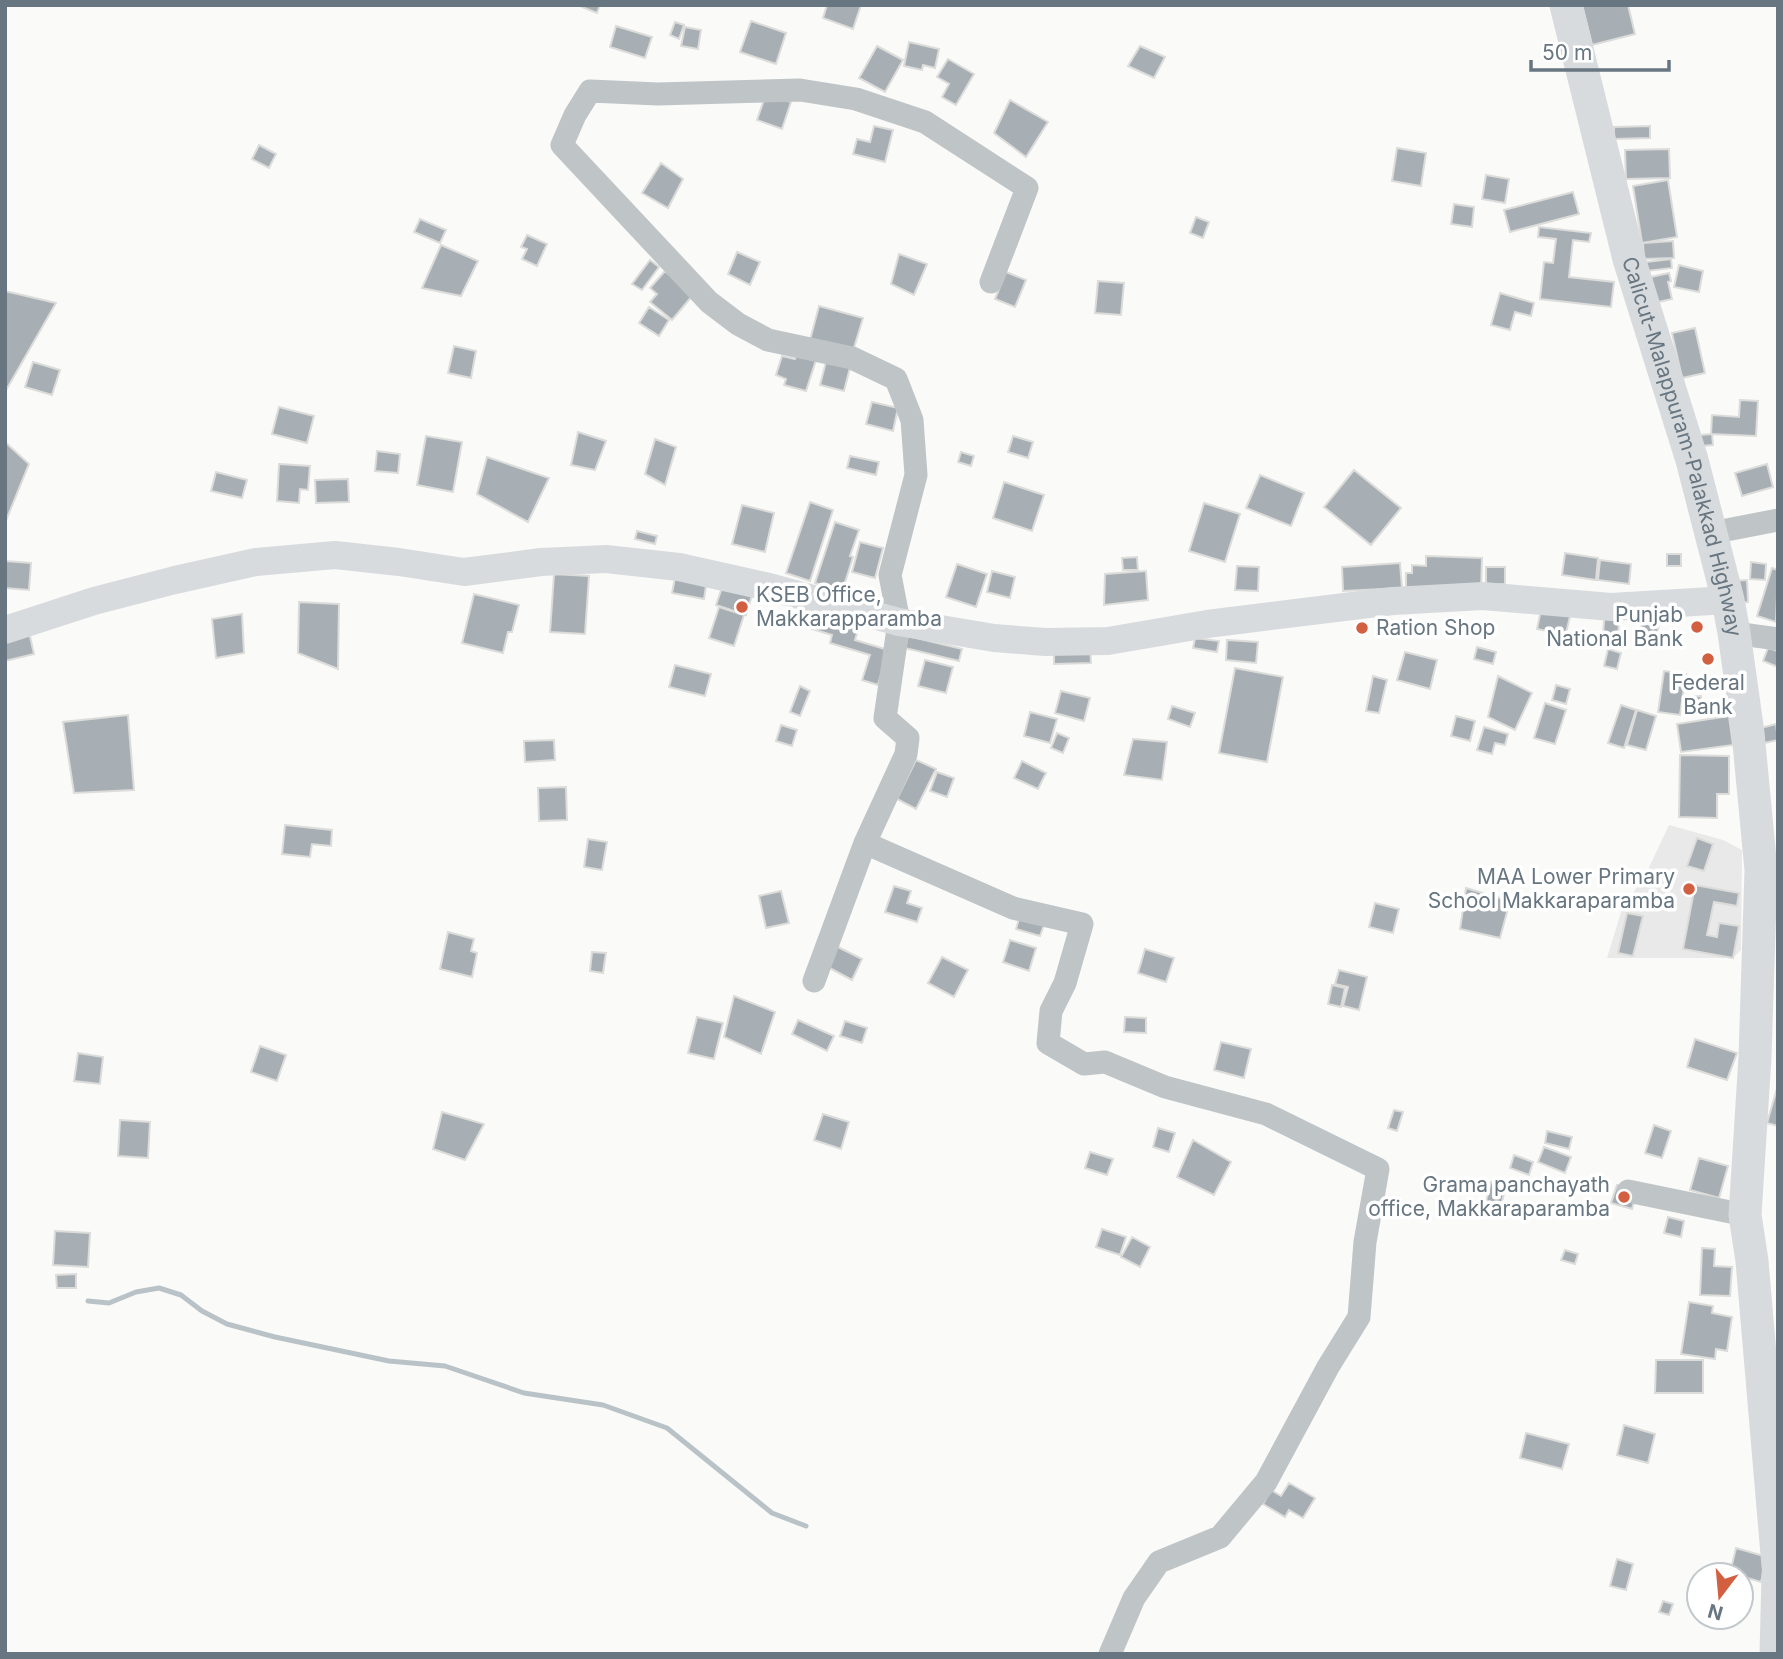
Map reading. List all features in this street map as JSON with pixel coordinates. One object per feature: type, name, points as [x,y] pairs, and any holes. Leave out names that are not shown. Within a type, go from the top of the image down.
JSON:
[{"type":"highway","name":"Calicut-Malappuram-Palakkad Highway","points":[[1566,5],[1629,259],[1692,460],[1728,600],[1748,733],[1761,870],[1755,1057],[1745,1214],[1752,1261],[1778,1566]]},
{"type":"highway","points":[[1776,1654],[1778,1574]]},
{"type":"main road","points":[[5,630],[94,601],[202,574],[256,562],[335,555],[464,572],[541,562],[606,559],[679,567],[769,587],[899,622],[994,638],[1045,642],[1108,641],[1207,624],[1419,600],[1483,596],[1611,607],[1728,600]]},
{"type":"street","points":[[814,981],[865,844],[906,754],[908,738],[885,718],[899,622],[890,575],[915,475],[912,420],[896,379],[852,358],[768,340],[738,324],[709,303],[562,145],[575,115],[590,91],[658,94],[800,90],[856,99],[925,121],[1027,188],[991,282]]},
{"type":"street","points":[[1711,533],[1778,520]]},
{"type":"street","points":[[1734,633],[1778,639]]},
{"type":"street","points":[[865,844],[1013,908],[1082,924],[1065,983],[1051,1011],[1048,1043],[1084,1063],[1105,1062],[1165,1087],[1266,1114],[1378,1169],[1365,1242],[1359,1317],[1328,1367],[1266,1482],[1220,1537],[1159,1562],[1134,1598],[1110,1654]]},
{"type":"street","points":[[1628,1191],[1745,1214]]},
{"type":"shaded area","name":"MAA Lower Primary School Makkaraparamba","points":[[1669,825],[1723,840],[1742,850],[1741,950],[1733,958],[1607,958],[1622,909],[1646,874]]},
{"type":"building","points":[[600,5],[597,13],[582,7]]},
{"type":"building","points":[[827,5],[861,5],[853,29],[823,18]]},
{"type":"building","points":[[1582,5],[1628,5],[1635,34],[1592,45]]},
{"type":"building","points":[[751,21],[786,33],[776,64],[740,52]]},
{"type":"building","points":[[675,22],[684,25],[679,39],[670,35]]},
{"type":"building","points":[[616,26],[652,37],[645,58],[610,47]]},
{"type":"building","points":[[685,27],[701,30],[698,49],[681,46]]},
{"type":"building","points":[[909,42],[939,49],[935,68],[923,65],[922,70],[904,66]]},
{"type":"building","points":[[877,46],[903,60],[885,92],[859,78]]},
{"type":"building","points":[[1140,46],[1165,57],[1154,78],[1128,66]]},
{"type":"building","points":[[948,59],[974,74],[956,105],[942,97],[949,84],[937,77]]},
{"type":"building","points":[[766,94],[791,102],[782,129],[757,120]]},
{"type":"building","points":[[1010,100],[1048,122],[1026,157],[994,133]]},
{"type":"building","points":[[874,126],[893,130],[885,162],[853,154],[857,139],[870,142]]},
{"type":"building","points":[[1650,126],[1650,138],[1614,139],[1614,127]]},
{"type":"building","points":[[259,145],[276,154],[269,168],[252,159]]},
{"type":"building","points":[[1397,148],[1426,153],[1421,186],[1392,181]]},
{"type":"building","points":[[1669,149],[1670,178],[1626,179],[1625,150]]},
{"type":"building","points":[[661,163],[683,179],[668,208],[642,193]]},
{"type":"building","points":[[1486,175],[1509,179],[1505,203],[1482,199]]},
{"type":"building","points":[[1668,180],[1677,237],[1642,243],[1633,186]]},
{"type":"building","points":[[1573,192],[1579,214],[1510,232],[1504,210]]},
{"type":"building","points":[[1454,204],[1474,207],[1472,227],[1451,224]]},
{"type":"building","points":[[1196,217],[1209,222],[1203,238],[1190,233]]},
{"type":"building","points":[[420,219],[446,230],[440,243],[414,232]]},
{"type":"building","points":[[1539,227],[1591,233],[1589,242],[1573,240],[1569,277],[1614,282],[1611,307],[1540,299],[1544,262],[1553,263],[1556,239],[1538,237]]},
{"type":"building","points":[[527,235],[547,244],[537,266],[522,259],[527,249],[521,247]]},
{"type":"building","points":[[1673,241],[1674,258],[1644,259],[1643,243]]},
{"type":"building","points":[[441,245],[478,261],[461,296],[422,288]]},
{"type":"building","points":[[737,252],[760,262],[750,285],[728,274]]},
{"type":"building","points":[[899,254],[927,264],[914,295],[891,284]]},
{"type":"building","points":[[1671,259],[1672,268],[1647,271],[1646,262]]},
{"type":"building","points":[[650,260],[659,267],[642,290],[632,284]]},
{"type":"building","points":[[1679,265],[1703,271],[1699,292],[1674,287]]},
{"type":"building","points":[[665,271],[693,295],[672,320],[650,302],[657,294],[650,288]]},
{"type":"building","points":[[1006,272],[1026,280],[1015,307],[995,299]]},
{"type":"building","points":[[1669,273],[1672,299],[1658,302],[1651,277]]},
{"type":"building","points":[[1098,281],[1124,283],[1121,315],[1095,313]]},
{"type":"building","points":[[5,291],[56,303],[5,392]]},
{"type":"building","points":[[1500,293],[1534,303],[1531,316],[1515,312],[1510,330],[1491,325]]},
{"type":"building","points":[[819,306],[863,318],[853,351],[810,340]]},
{"type":"building","points":[[649,307],[669,320],[659,336],[639,323]]},
{"type":"building","points":[[1695,328],[1705,373],[1682,378],[1672,333]]},
{"type":"building","points":[[454,346],[476,351],[471,378],[448,373]]},
{"type":"building","points":[[797,353],[816,360],[806,391],[784,385],[786,379],[776,375],[782,356],[795,359]]},
{"type":"building","points":[[827,358],[851,364],[844,391],[820,385]]},
{"type":"building","points":[[33,362],[60,370],[52,395],[25,387]]},
{"type":"building","points":[[1740,400],[1758,401],[1756,436],[1711,434],[1712,415],[1739,417]]},
{"type":"building","points":[[872,402],[898,408],[893,431],[866,424]]},
{"type":"building","points":[[279,407],[314,416],[307,443],[272,434]]},
{"type":"building","points":[[578,432],[606,441],[595,470],[571,465]]},
{"type":"building","points":[[1712,434],[1713,445],[1701,446],[1700,435]]},
{"type":"building","points":[[426,436],[462,442],[453,492],[417,485]]},
{"type":"building","points":[[1013,436],[1033,442],[1028,458],[1008,452]]},
{"type":"building","points":[[655,439],[676,447],[665,485],[645,474]]},
{"type":"building","points":[[5,442],[29,464],[5,523]]},
{"type":"building","points":[[377,451],[400,454],[398,473],[375,471]]},
{"type":"building","points":[[961,452],[974,456],[971,466],[958,462]]},
{"type":"building","points":[[850,456],[879,462],[876,475],[847,468]]},
{"type":"building","points":[[487,457],[549,478],[528,522],[477,494]]},
{"type":"building","points":[[279,464],[310,466],[308,490],[300,489],[299,503],[277,501]]},
{"type":"building","points":[[1767,464],[1773,487],[1742,496],[1735,473]]},
{"type":"building","points":[[1354,470],[1401,508],[1371,545],[1324,507]]},
{"type":"building","points":[[216,472],[247,480],[242,498],[211,491]]},
{"type":"building","points":[[1260,475],[1304,493],[1291,526],[1246,508]]},
{"type":"building","points":[[348,479],[349,502],[316,503],[315,480]]},
{"type":"building","points":[[1004,482],[1044,495],[1032,531],[993,518]]},
{"type":"building","points":[[810,502],[833,510],[810,581],[786,573]]},
{"type":"building","points":[[1204,503],[1240,514],[1225,562],[1189,551]]},
{"type":"building","points":[[742,505],[774,513],[765,552],[732,544]]},
{"type":"building","points":[[835,522],[859,530],[842,592],[815,583]]},
{"type":"building","points":[[637,531],[657,536],[655,544],[635,539]]},
{"type":"building","points":[[860,542],[883,548],[875,578],[852,572]]},
{"type":"building","points":[[1565,553],[1598,558],[1596,580],[1562,575]]},
{"type":"building","points":[[1667,554],[1681,554],[1681,566],[1667,566]]},
{"type":"building","points":[[1426,556],[1482,558],[1481,590],[1406,587],[1406,573],[1412,573],[1412,565],[1426,566]]},
{"type":"building","points":[[1137,557],[1138,570],[1123,570],[1122,558]]},
{"type":"building","points":[[1600,560],[1631,564],[1629,584],[1598,580]]},
{"type":"building","points":[[5,561],[31,563],[29,590],[5,588]]},
{"type":"building","points":[[1751,562],[1766,564],[1765,580],[1750,579]]},
{"type":"building","points":[[1400,563],[1402,588],[1343,591],[1342,567]]},
{"type":"building","points":[[957,564],[987,574],[976,607],[946,597]]},
{"type":"building","points":[[1237,566],[1259,567],[1258,591],[1235,590]]},
{"type":"building","points":[[1486,567],[1505,567],[1505,584],[1486,585]]},
{"type":"building","points":[[677,568],[708,574],[704,599],[672,593]]},
{"type":"building","points":[[1772,568],[1778,570],[1776,622],[1757,616]]},
{"type":"building","points":[[992,571],[1015,577],[1010,598],[987,592]]},
{"type":"building","points":[[1146,571],[1148,600],[1104,605],[1105,574]]},
{"type":"building","points":[[554,574],[589,576],[585,634],[550,632]]},
{"type":"building","points":[[1747,580],[1748,602],[1732,603],[1731,581]]},
{"type":"building","points":[[724,582],[753,592],[746,615],[716,605]]},
{"type":"building","points":[[474,594],[519,605],[503,653],[462,643]]},
{"type":"building","points":[[299,602],[339,604],[338,669],[298,653]]},
{"type":"building","points":[[1542,605],[1571,612],[1563,646],[1550,642],[1552,632],[1537,629]]},
{"type":"building","points":[[719,607],[744,615],[734,646],[709,638]]},
{"type":"building","points":[[1605,607],[1620,608],[1618,637],[1603,636]]},
{"type":"building","points":[[1644,612],[1661,615],[1657,634],[1640,631]]},
{"type":"building","points":[[814,613],[859,626],[855,640],[888,650],[878,685],[862,680],[870,655],[830,643],[832,635],[809,628]]},
{"type":"building","points":[[242,614],[244,653],[216,658],[212,619]]},
{"type":"building","points":[[29,632],[34,654],[5,661],[5,637]]},
{"type":"building","points":[[908,636],[962,649],[959,661],[905,648]]},
{"type":"building","points":[[1195,638],[1219,641],[1217,652],[1193,648]]},
{"type":"building","points":[[1227,640],[1258,642],[1256,663],[1226,660]]},
{"type":"building","points":[[1090,645],[1091,663],[1054,664],[1054,647]]},
{"type":"building","points":[[1477,647],[1496,652],[1493,664],[1474,659]]},
{"type":"building","points":[[1768,648],[1778,651],[1778,667],[1763,661]]},
{"type":"building","points":[[1608,649],[1621,653],[1617,669],[1604,666]]},
{"type":"building","points":[[1405,652],[1437,660],[1430,689],[1397,680]]},
{"type":"building","points":[[925,660],[953,667],[946,693],[918,686]]},
{"type":"building","points":[[675,665],[711,674],[705,696],[669,687]]},
{"type":"building","points":[[1235,668],[1283,677],[1267,762],[1219,753]]},
{"type":"building","points":[[1664,671],[1686,674],[1680,715],[1658,712]]},
{"type":"building","points":[[1373,676],[1387,680],[1379,713],[1366,711]]},
{"type":"building","points":[[1498,676],[1532,693],[1515,730],[1488,717]]},
{"type":"building","points":[[1703,677],[1719,681],[1716,692],[1700,688]]},
{"type":"building","points":[[1556,685],[1570,689],[1566,704],[1552,700]]},
{"type":"building","points":[[800,686],[810,691],[800,716],[790,712]]},
{"type":"building","points":[[1061,691],[1090,698],[1084,721],[1055,713]]},
{"type":"building","points":[[1701,696],[1702,708],[1687,708],[1686,697]]},
{"type":"building","points":[[1545,703],[1566,710],[1555,744],[1534,738]]},
{"type":"building","points":[[1621,705],[1636,710],[1624,748],[1608,743]]},
{"type":"building","points":[[1172,706],[1195,713],[1190,727],[1168,719]]},
{"type":"building","points":[[1637,710],[1656,716],[1646,750],[1627,745]]},
{"type":"building","points":[[1030,712],[1057,719],[1050,743],[1024,736]]},
{"type":"building","points":[[128,715],[134,790],[74,793],[63,722]]},
{"type":"building","points":[[1456,716],[1475,721],[1470,741],[1451,736]]},
{"type":"building","points":[[1729,716],[1733,745],[1681,752],[1677,724]]},
{"type":"building","points":[[1776,724],[1778,740],[1760,744],[1757,729]]},
{"type":"building","points":[[781,725],[797,730],[792,746],[776,741]]},
{"type":"building","points":[[1484,727],[1508,734],[1505,745],[1495,743],[1492,754],[1477,750]]},
{"type":"building","points":[[1057,733],[1069,738],[1063,753],[1051,748]]},
{"type":"building","points":[[1133,739],[1167,742],[1162,780],[1124,775]]},
{"type":"building","points":[[554,740],[555,760],[525,762],[524,741]]},
{"type":"building","points":[[1680,755],[1729,756],[1729,794],[1717,794],[1717,818],[1679,817]]},
{"type":"building","points":[[916,760],[936,769],[916,809],[897,799]]},
{"type":"building","points":[[1022,761],[1046,773],[1038,789],[1014,778]]},
{"type":"building","points":[[937,772],[954,778],[947,797],[930,791]]},
{"type":"building","points":[[566,787],[567,820],[539,821],[538,788]]},
{"type":"building","points":[[285,825],[332,830],[331,846],[312,844],[310,857],[282,854]]},
{"type":"building","points":[[1697,838],[1713,844],[1704,871],[1687,866]]},
{"type":"building","points":[[588,839],[607,842],[602,870],[584,867]]},
{"type":"building","points":[[1695,885],[1739,893],[1737,906],[1714,902],[1707,935],[1717,937],[1719,923],[1739,926],[1733,958],[1683,949]]},
{"type":"building","points":[[894,886],[911,891],[907,903],[922,908],[917,922],[885,912]]},
{"type":"building","points":[[1466,888],[1510,901],[1500,938],[1460,929]]},
{"type":"building","points":[[781,891],[789,923],[766,928],[759,896]]},
{"type":"building","points":[[1375,903],[1399,909],[1393,933],[1369,927]]},
{"type":"building","points":[[1021,912],[1046,919],[1040,936],[1016,929]]},
{"type":"building","points":[[1627,913],[1643,916],[1633,956],[1618,953]]},
{"type":"building","points":[[448,932],[474,939],[471,951],[477,953],[472,977],[440,969]]},
{"type":"building","points":[[1010,940],[1036,948],[1029,971],[1003,962]]},
{"type":"building","points":[[834,945],[862,959],[852,980],[824,965]]},
{"type":"building","points":[[1145,949],[1174,958],[1166,982],[1138,973]]},
{"type":"building","points":[[592,952],[606,953],[603,973],[590,971]]},
{"type":"building","points":[[942,957],[968,970],[954,997],[928,983]]},
{"type":"building","points":[[1339,970],[1367,977],[1359,1010],[1343,1006],[1348,987],[1335,984]]},
{"type":"building","points":[[1332,985],[1345,988],[1341,1007],[1328,1004]]},
{"type":"building","points":[[734,996],[775,1012],[761,1054],[724,1037]]},
{"type":"building","points":[[697,1017],[723,1023],[714,1059],[688,1053]]},
{"type":"building","points":[[1125,1017],[1146,1018],[1146,1033],[1124,1032]]},
{"type":"building","points":[[798,1020],[834,1036],[827,1051],[792,1034]]},
{"type":"building","points":[[845,1021],[867,1028],[862,1043],[840,1036]]},
{"type":"building","points":[[1695,1039],[1737,1053],[1727,1080],[1687,1067]]},
{"type":"building","points":[[1221,1042],[1251,1049],[1244,1078],[1214,1070]]},
{"type":"building","points":[[260,1046],[286,1055],[277,1081],[251,1072]]},
{"type":"building","points":[[78,1053],[103,1057],[100,1084],[74,1081]]},
{"type":"building","points":[[1778,1085],[1778,1126],[1767,1123]]},
{"type":"building","points":[[1394,1110],[1403,1112],[1397,1131],[1388,1128]]},
{"type":"building","points":[[442,1112],[484,1124],[465,1160],[433,1149]]},
{"type":"building","points":[[823,1114],[849,1122],[841,1149],[814,1140]]},
{"type":"building","points":[[120,1120],[150,1122],[148,1158],[118,1156]]},
{"type":"building","points":[[1654,1125],[1671,1131],[1662,1158],[1645,1153]]},
{"type":"building","points":[[1158,1128],[1175,1133],[1169,1152],[1153,1147]]},
{"type":"building","points":[[1547,1131],[1572,1137],[1569,1149],[1545,1143]]},
{"type":"building","points":[[1193,1140],[1231,1162],[1214,1195],[1177,1177]]},
{"type":"building","points":[[1544,1147],[1571,1157],[1565,1173],[1538,1162]]},
{"type":"building","points":[[1090,1152],[1113,1159],[1107,1175],[1085,1168]]},
{"type":"building","points":[[1514,1155],[1533,1162],[1529,1175],[1510,1168]]},
{"type":"building","points":[[1699,1158],[1728,1166],[1719,1198],[1690,1190]]},
{"type":"building","points":[[1491,1182],[1506,1186],[1499,1213],[1484,1209]]},
{"type":"building","name":"Grama panchayath office, Makkaraparamba","points":[[1617,1185],[1637,1191],[1632,1209],[1611,1203]]},
{"type":"building","points":[[1668,1217],[1684,1221],[1681,1237],[1664,1233]]},
{"type":"building","points":[[1102,1229],[1126,1237],[1120,1255],[1096,1247]]},
{"type":"building","points":[[55,1231],[90,1233],[88,1267],[53,1265]]},
{"type":"building","points":[[1132,1237],[1150,1247],[1140,1267],[1121,1257]]},
{"type":"building","points":[[1702,1248],[1715,1249],[1714,1266],[1732,1267],[1730,1296],[1700,1295]]},
{"type":"building","points":[[1565,1250],[1578,1254],[1575,1264],[1561,1260]]},
{"type":"building","points":[[76,1274],[76,1288],[57,1288],[56,1275]]},
{"type":"building","points":[[1689,1302],[1713,1306],[1712,1313],[1732,1317],[1727,1351],[1716,1349],[1715,1359],[1681,1354]]},
{"type":"building","points":[[1656,1360],[1703,1360],[1703,1393],[1655,1393]]},
{"type":"building","points":[[1624,1425],[1655,1434],[1648,1463],[1617,1455]]},
{"type":"building","points":[[1526,1433],[1569,1444],[1562,1469],[1520,1458]]},
{"type":"building","points":[[1289,1483],[1315,1498],[1303,1518],[1289,1510],[1285,1517],[1263,1504],[1271,1490],[1281,1496]]},
{"type":"building","points":[[1736,1548],[1767,1557],[1761,1582],[1755,1580],[1755,1561],[1733,1561]]},
{"type":"building","points":[[1617,1559],[1633,1564],[1626,1590],[1610,1586]]},
{"type":"building","points":[[1663,1601],[1673,1604],[1669,1615],[1659,1612]]},
{"type":"waterway","points":[[88,1301],[109,1303],[136,1292],[159,1288],[181,1295],[202,1311],[227,1324],[275,1337],[389,1361],[445,1366],[524,1393],[603,1405],[667,1428],[772,1513],[806,1526]]},
{"type":"place","name":"KSEB Office, Makkarapparamba","points":[[742,607]]},
{"type":"place","name":"Punjab National Bank","points":[[1697,627]]},
{"type":"place","name":"Ration Shop","points":[[1362,628]]},
{"type":"place","name":"Federal Bank","points":[[1708,659]]},
{"type":"place","name":"MAA Lower Primary School Makkaraparamba","points":[[1689,889]]},
{"type":"place","name":"Grama panchayath office, Makkaraparamba","points":[[1624,1197]]}]
